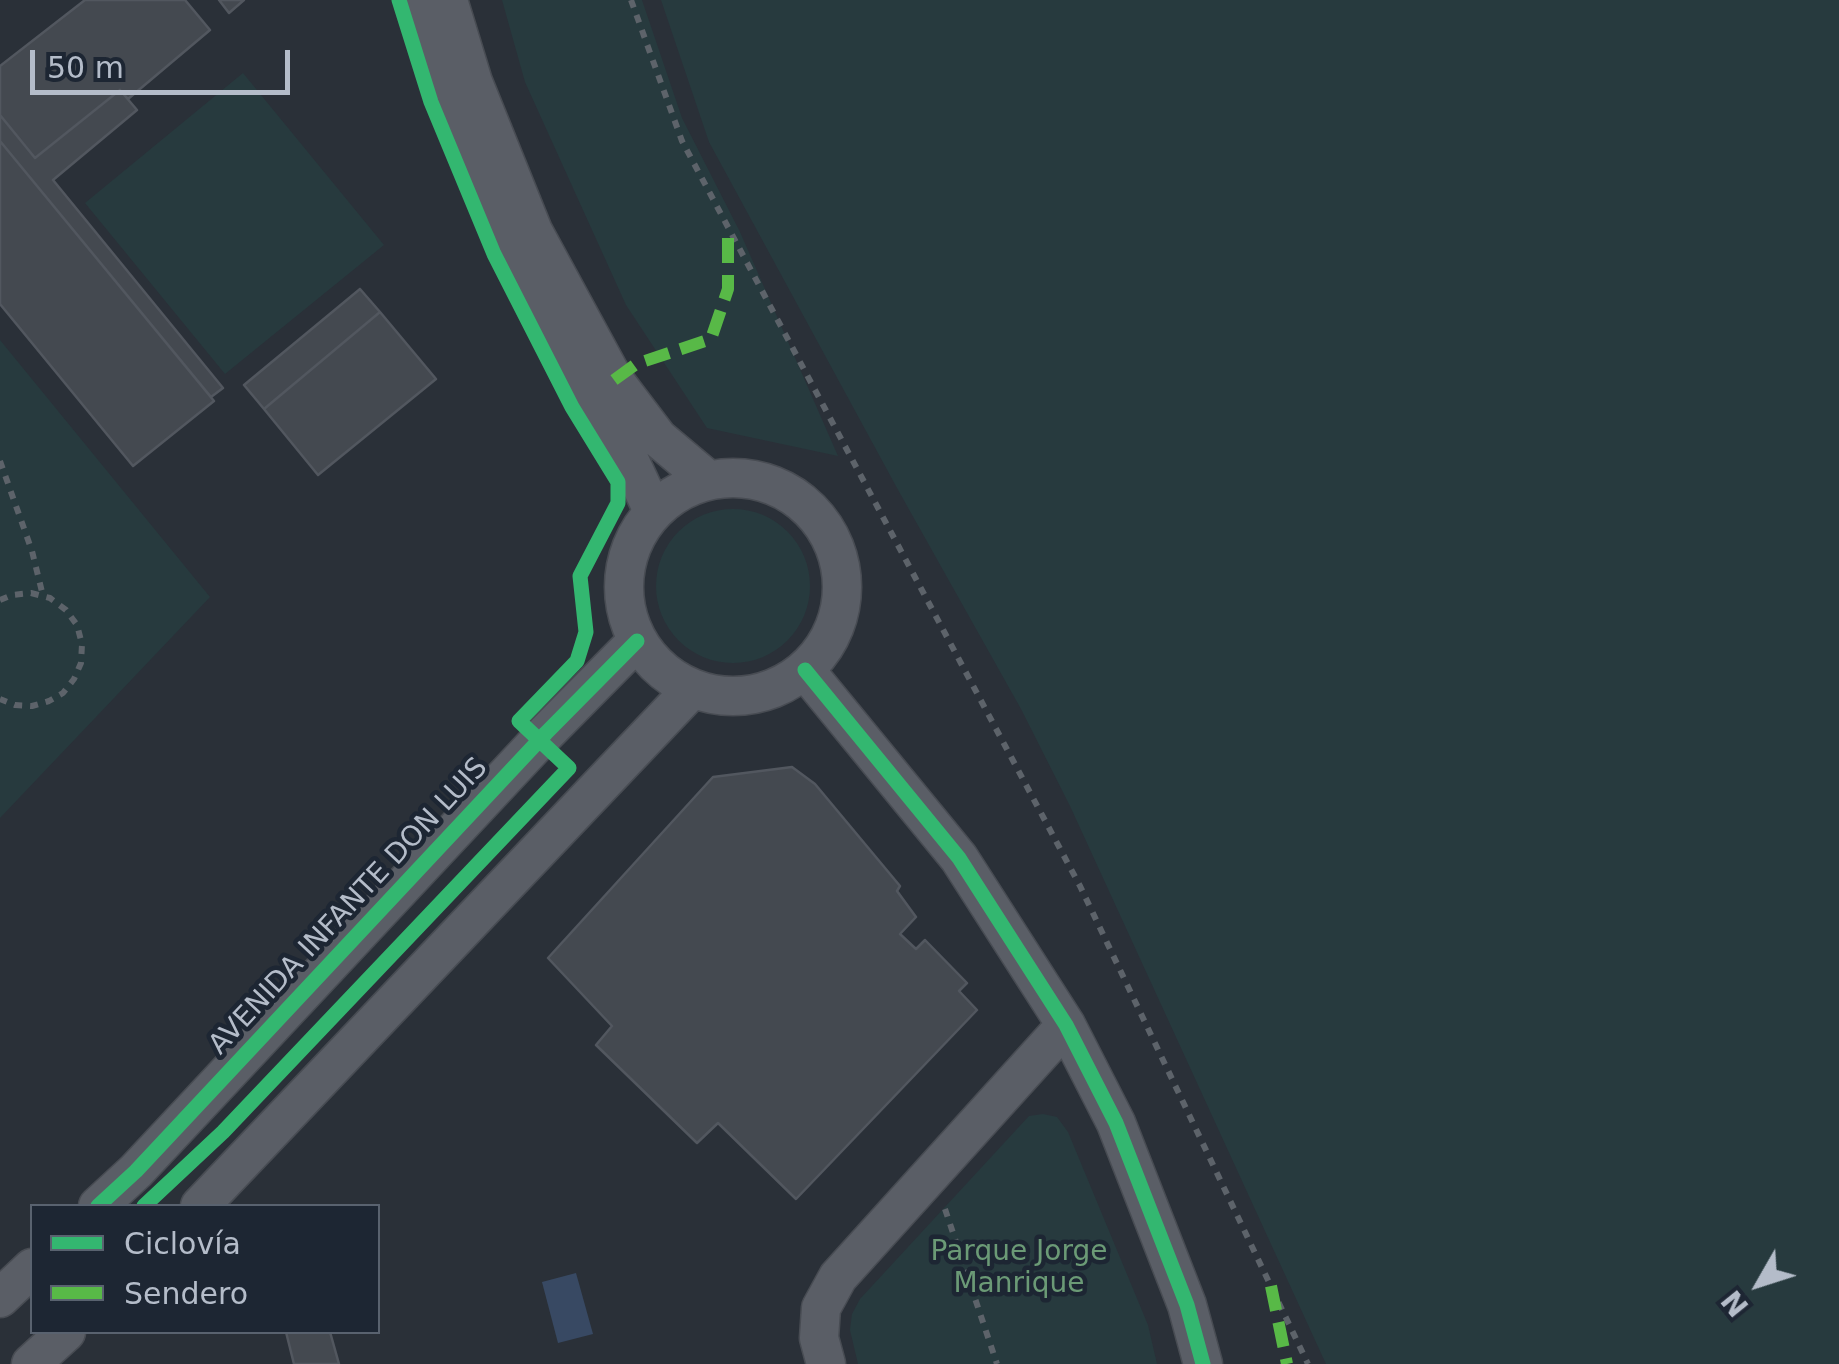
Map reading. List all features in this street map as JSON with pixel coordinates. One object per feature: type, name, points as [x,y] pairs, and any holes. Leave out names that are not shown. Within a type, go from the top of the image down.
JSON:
[{"type":"street","points":[[418,0],[448,93],[510,243],[590,396],[627,455],[652,511]]},
{"type":"street","points":[[448,0],[474,82],[533,230],[614,380],[658,438],[708,480]]},
{"type":"street","points":[[741,477],[772,484],[800,500],[823,524],[837,552],[841,601],[826,646],[804,670],[779,687],[751,696],[721,696],[692,689],[660,670],[637,641],[626,615],[622,588],[626,560],[636,534],[668,497],[708,480],[741,477]]},
{"type":"street","name":"AVENIDA INFANTE DON LUIS","points":[[100,1204],[136,1171],[637,641]]},
{"type":"street","points":[[804,670],[959,858],[1066,1025],[1116,1123],[1188,1306],[1202,1364]]},
{"type":"street","points":[[202,1204],[692,689]]},
{"type":"street","points":[[826,1364],[820,1338],[821,1308],[838,1277],[1066,1025]]},
{"type":"street","points":[[0,1298],[30,1270]]},
{"type":"street","points":[[31,1364],[64,1334]]},
{"type":"path","points":[[632,0],[682,140],[1080,886],[1308,1364]]},
{"type":"path","points":[[0,461],[32,550],[43,596]]},
{"type":"path","points":[[0,600],[31,593],[43,596],[66,610],[77,625],[82,644],[81,663],[74,679],[49,702],[32,706],[0,700]]},
{"type":"path","points":[[933,1172],[997,1364]]},
{"type":"green space","points":[[502,0],[642,0],[682,118],[740,232],[838,456],[707,428],[626,305],[525,82]]},
{"type":"green space","points":[[661,0],[1839,0],[1839,1364],[1326,1364],[1070,806],[1021,709],[709,142]]},
{"type":"green space","points":[[243,73],[384,245],[225,374],[85,203]]},
{"type":"green space","points":[[0,340],[210,597],[0,818]]},
{"type":"green space","points":[[733,509],[762,515],[788,531],[804,557],[810,586],[804,615],[788,641],[762,657],[733,663],[704,657],[678,641],[662,615],[656,586],[662,557],[678,531],[704,515]]},
{"type":"green space","name":"Parque Jorge Manrique","points":[[1029,1116],[1057,1117],[1068,1132],[1148,1325],[1157,1364],[858,1364],[850,1330],[852,1314],[860,1299]]},
{"type":"water","points":[[576,1273],[593,1334],[558,1343],[542,1282]]},
{"type":"building","points":[[85,0],[185,0],[210,30],[128,99],[120,90],[35,158],[0,115],[0,66]]},
{"type":"building","points":[[219,0],[244,0],[229,13]]},
{"type":"building","points":[[120,90],[137,110],[53,180],[223,388],[211,397],[0,141],[0,115],[35,158]]},
{"type":"building","points":[[0,141],[214,401],[133,466],[0,304]]},
{"type":"building","points":[[360,289],[380,312],[264,409],[244,385]]},
{"type":"building","points":[[380,312],[436,379],[318,475],[264,409]]},
{"type":"building","points":[[792,767],[815,784],[900,886],[897,891],[916,917],[900,934],[916,949],[925,940],[967,983],[959,991],[977,1010],[796,1199],[718,1123],[697,1143],[596,1045],[612,1026],[548,958],[713,777]]},
{"type":"building","points":[[286,1334],[331,1334],[339,1364],[294,1364]]},
{"type":"marked path","points":[[614,380],[636,364],[711,339],[728,289],[728,227]]},
{"type":"marked path","points":[[1271,1286],[1287,1364]]},
{"type":"cycle path","points":[[146,1204],[223,1132],[569,768],[519,721],[577,661],[586,632],[580,576],[618,503],[618,482],[572,407],[494,254],[431,102],[399,0]]},
{"type":"cycle path","points":[[100,1204],[136,1171],[637,641]]},
{"type":"cycle path","points":[[805,670],[959,858],[1066,1025],[1116,1123],[1187,1305],[1203,1364]]}]
